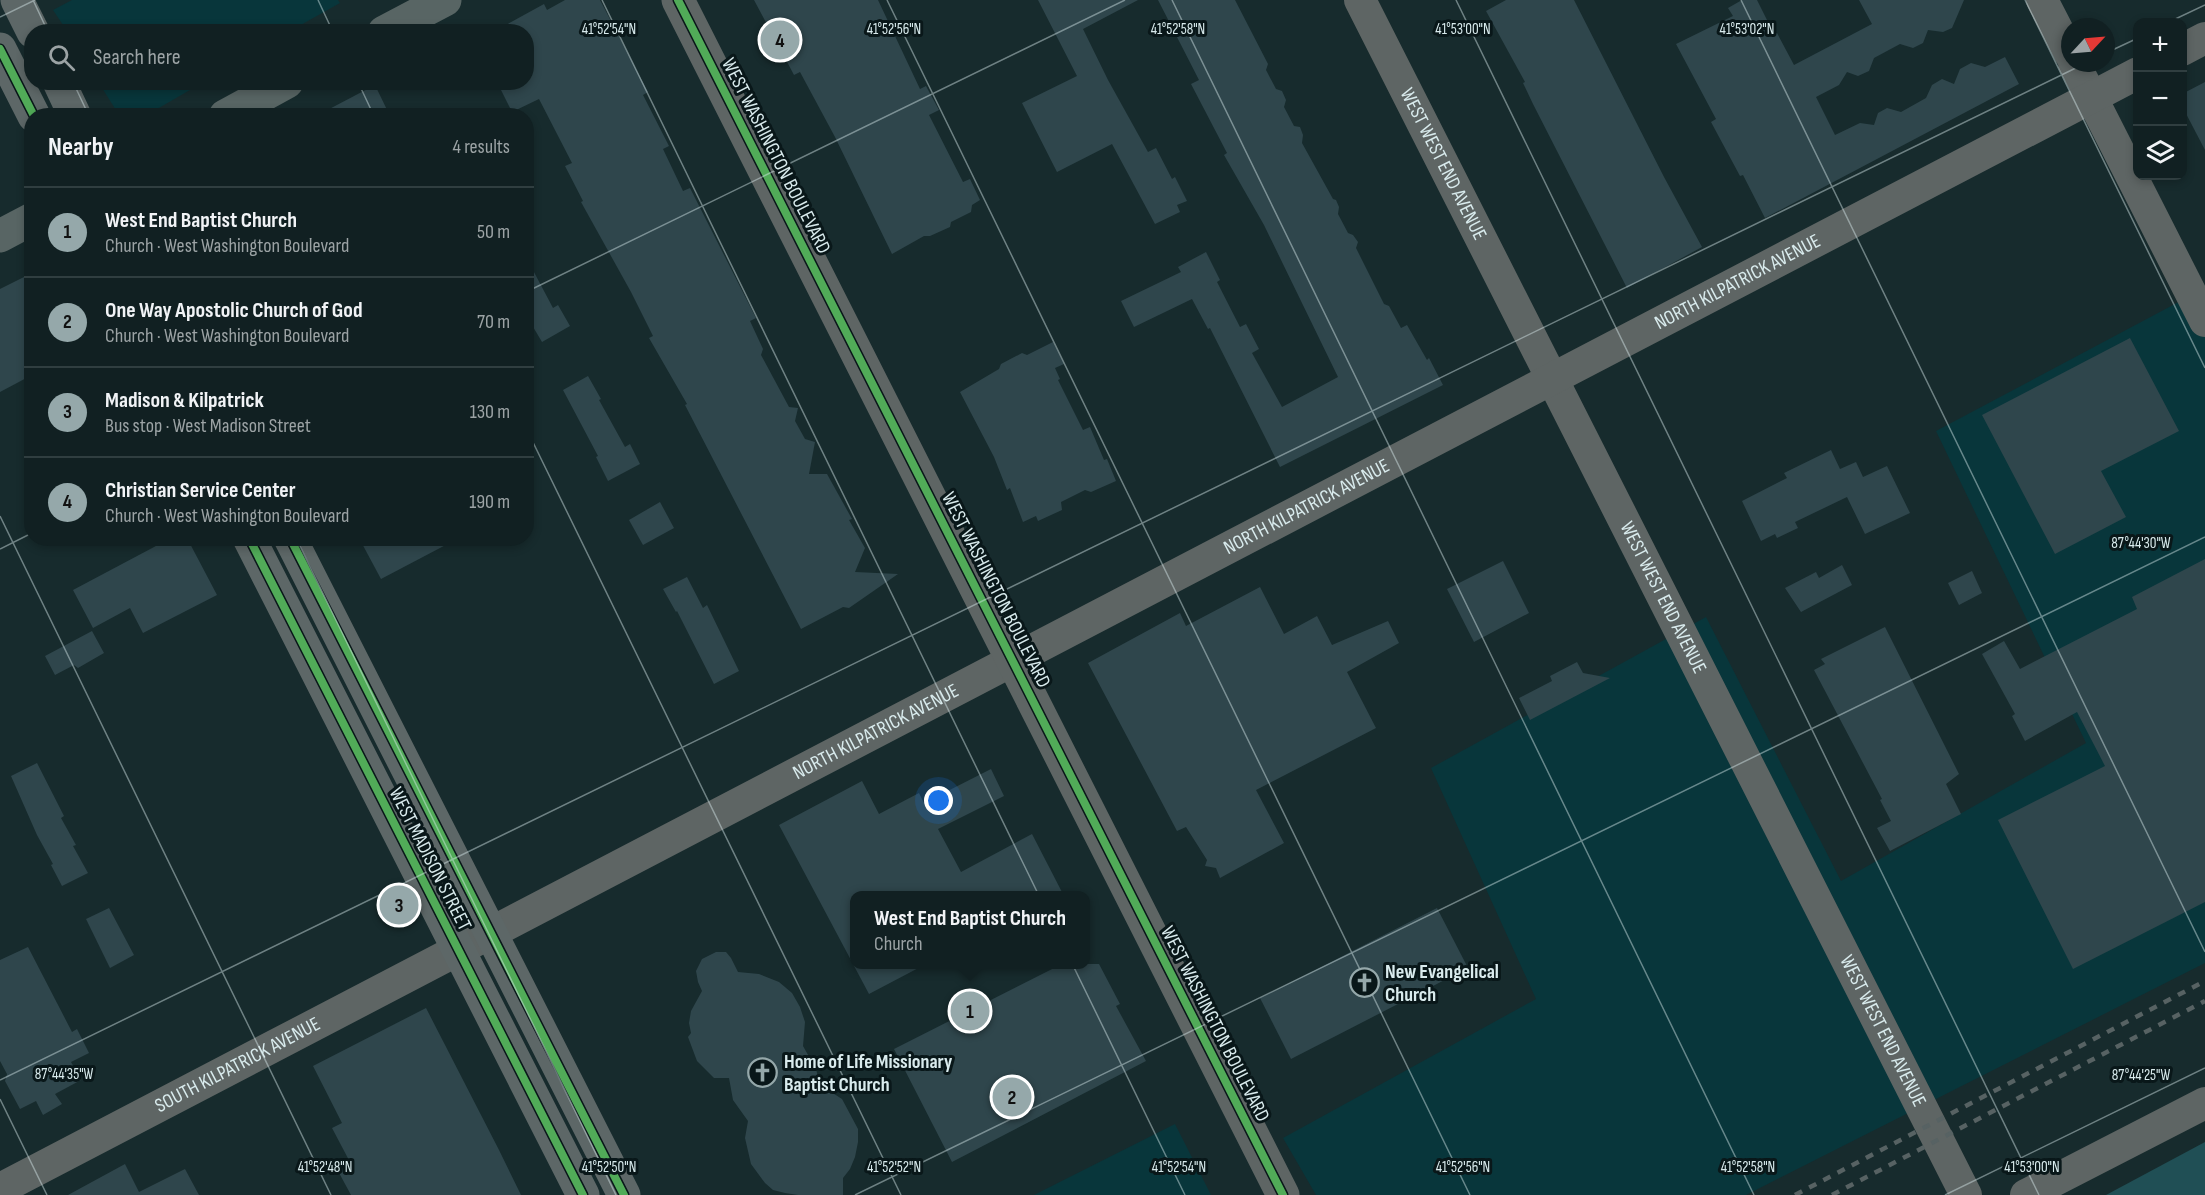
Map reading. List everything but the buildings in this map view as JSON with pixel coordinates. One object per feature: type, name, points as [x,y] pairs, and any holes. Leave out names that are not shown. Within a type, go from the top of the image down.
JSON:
[{"type":"main road","points":[[16,0],[29,24]]},
{"type":"main road","points":[[399,24],[445,0]]},
{"type":"main road","points":[[0,49],[30,108]]},
{"type":"main road","points":[[62,90],[71,108]]},
{"type":"main road","points":[[240,108],[272,90]]},
{"type":"main road","points":[[0,236],[24,223]]},
{"type":"main road","name":"WEST MADISON STREET","points":[[253,546],[476,942],[624,1195]]},
{"type":"main road","name":"WEST MADISON STREET","points":[[294,546],[476,942],[583,1195]]},
{"type":"street","name":"WEST WASHINGTON BOULEVARD","points":[[678,0],[1283,1195]]},
{"type":"street","name":"WEST WEST END AVENUE","points":[[1360,0],[1966,1195]]},
{"type":"street","points":[[2042,0],[2061,37]]},
{"type":"street","points":[[2187,47],[2205,38]]},
{"type":"street","points":[[2079,72],[2205,321]]},
{"type":"street","name":"NORTH KILPATRICK AVENUE","points":[[476,942],[2133,76]]},
{"type":"street","name":"SOUTH KILPATRICK AVENUE","points":[[0,1189],[476,942]]},
{"type":"street","points":[[2026,1195],[2205,1103]]},
{"type":"shaded area","points":[[72,0],[338,0],[340,3],[302,24],[62,24],[53,10]]},
{"type":"shaded area","points":[[103,90],[190,90],[159,108],[115,108]]},
{"type":"shaded area","points":[[2205,288],[2205,963],[1746,1195],[1316,1195],[1283,1138],[1536,999],[1431,768],[1706,617],[1841,881],[2086,743],[1936,431]]},
{"type":"shaded area","points":[[1175,1124],[1211,1195],[1034,1195]]},
{"type":"shaded area","points":[[2205,1142],[2205,1195],[2106,1195]]},
{"type":"railway","points":[[1795,1195],[2205,981]]},
{"type":"railway","points":[[1832,1195],[2205,1001]]},
{"type":"cycle path","points":[[678,0],[1283,1195]]},
{"type":"cycle path","points":[[0,49],[30,108]]},
{"type":"cycle path","points":[[253,546],[583,1195]]},
{"type":"cycle path","points":[[294,546],[624,1195]]},
{"type":"place","name":"Christian Service Center","points":[[780,40]]},
{"type":"place","name":"Madison & Kilpatrick","points":[[399,905]]},
{"type":"place","name":"New Evangelical Church","points":[[1364,983]]},
{"type":"place","name":"West End Baptist Church","points":[[970,1011]]},
{"type":"place","name":"Home of Life Missionary Baptist Church","points":[[763,1073]]},
{"type":"place","name":"One Way Apostolic Church of God","points":[[1012,1097]]}]
